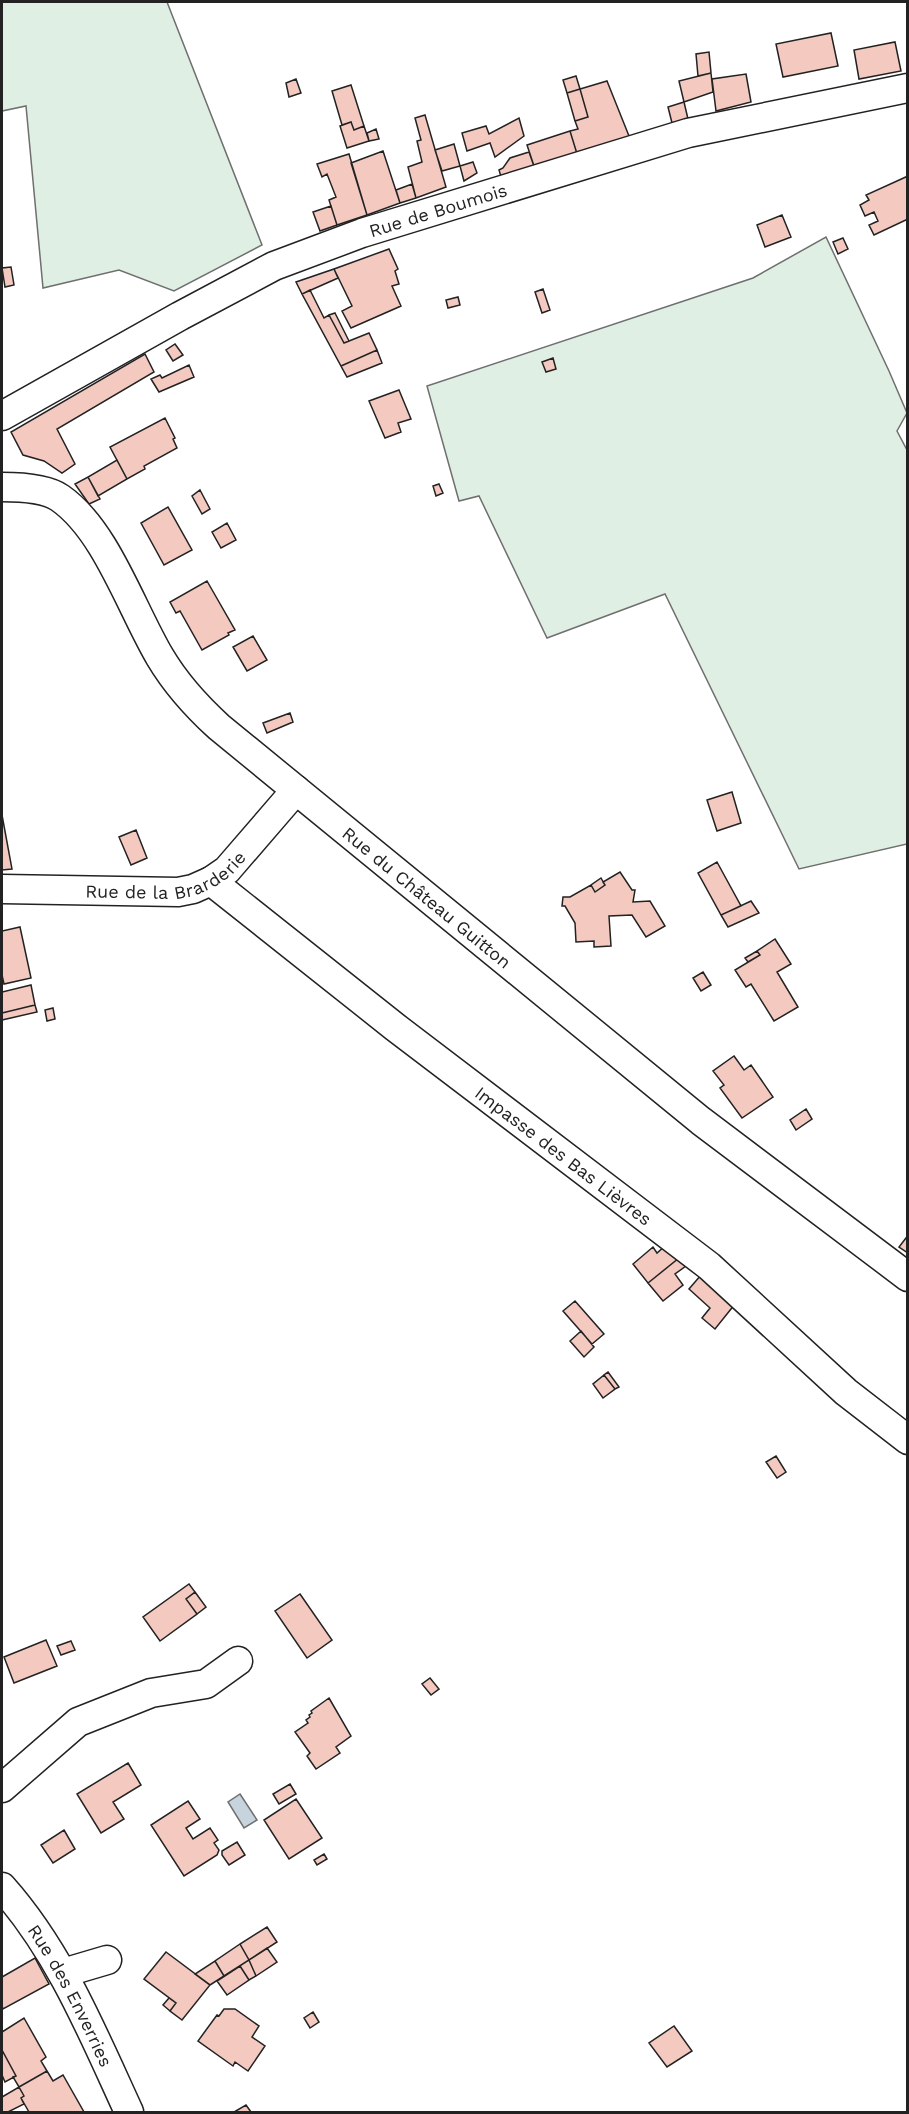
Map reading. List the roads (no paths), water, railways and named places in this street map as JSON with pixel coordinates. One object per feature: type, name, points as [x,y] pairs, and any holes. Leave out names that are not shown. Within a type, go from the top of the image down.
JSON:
[{"type":"street","name":"Rue de Boumois","points":[[2,416],[274,266],[362,233],[688,133],[908,87]]},
{"type":"street","name":"Rue du Château Guitton","points":[[2,487],[22,487],[57,496],[79,513],[96,536],[160,657],[190,700],[219,728],[701,1121],[908,1277]]},
{"type":"street","name":"Rue de la Brarderie","points":[[2,889],[178,892],[193,889],[227,870],[296,790]]},
{"type":"street","name":"Impasse des Bas Lièvres","points":[[211,881],[386,1020],[709,1266],[846,1392],[908,1440]]},
{"type":"street","points":[[2,1788],[78,1722],[151,1693],[206,1684],[238,1661]]},
{"type":"street","name":"Rue des Enverries","points":[[2,1887],[33,1925],[63,1973],[129,2112]]},
{"type":"street","points":[[63,1973],[107,1960]]}]
